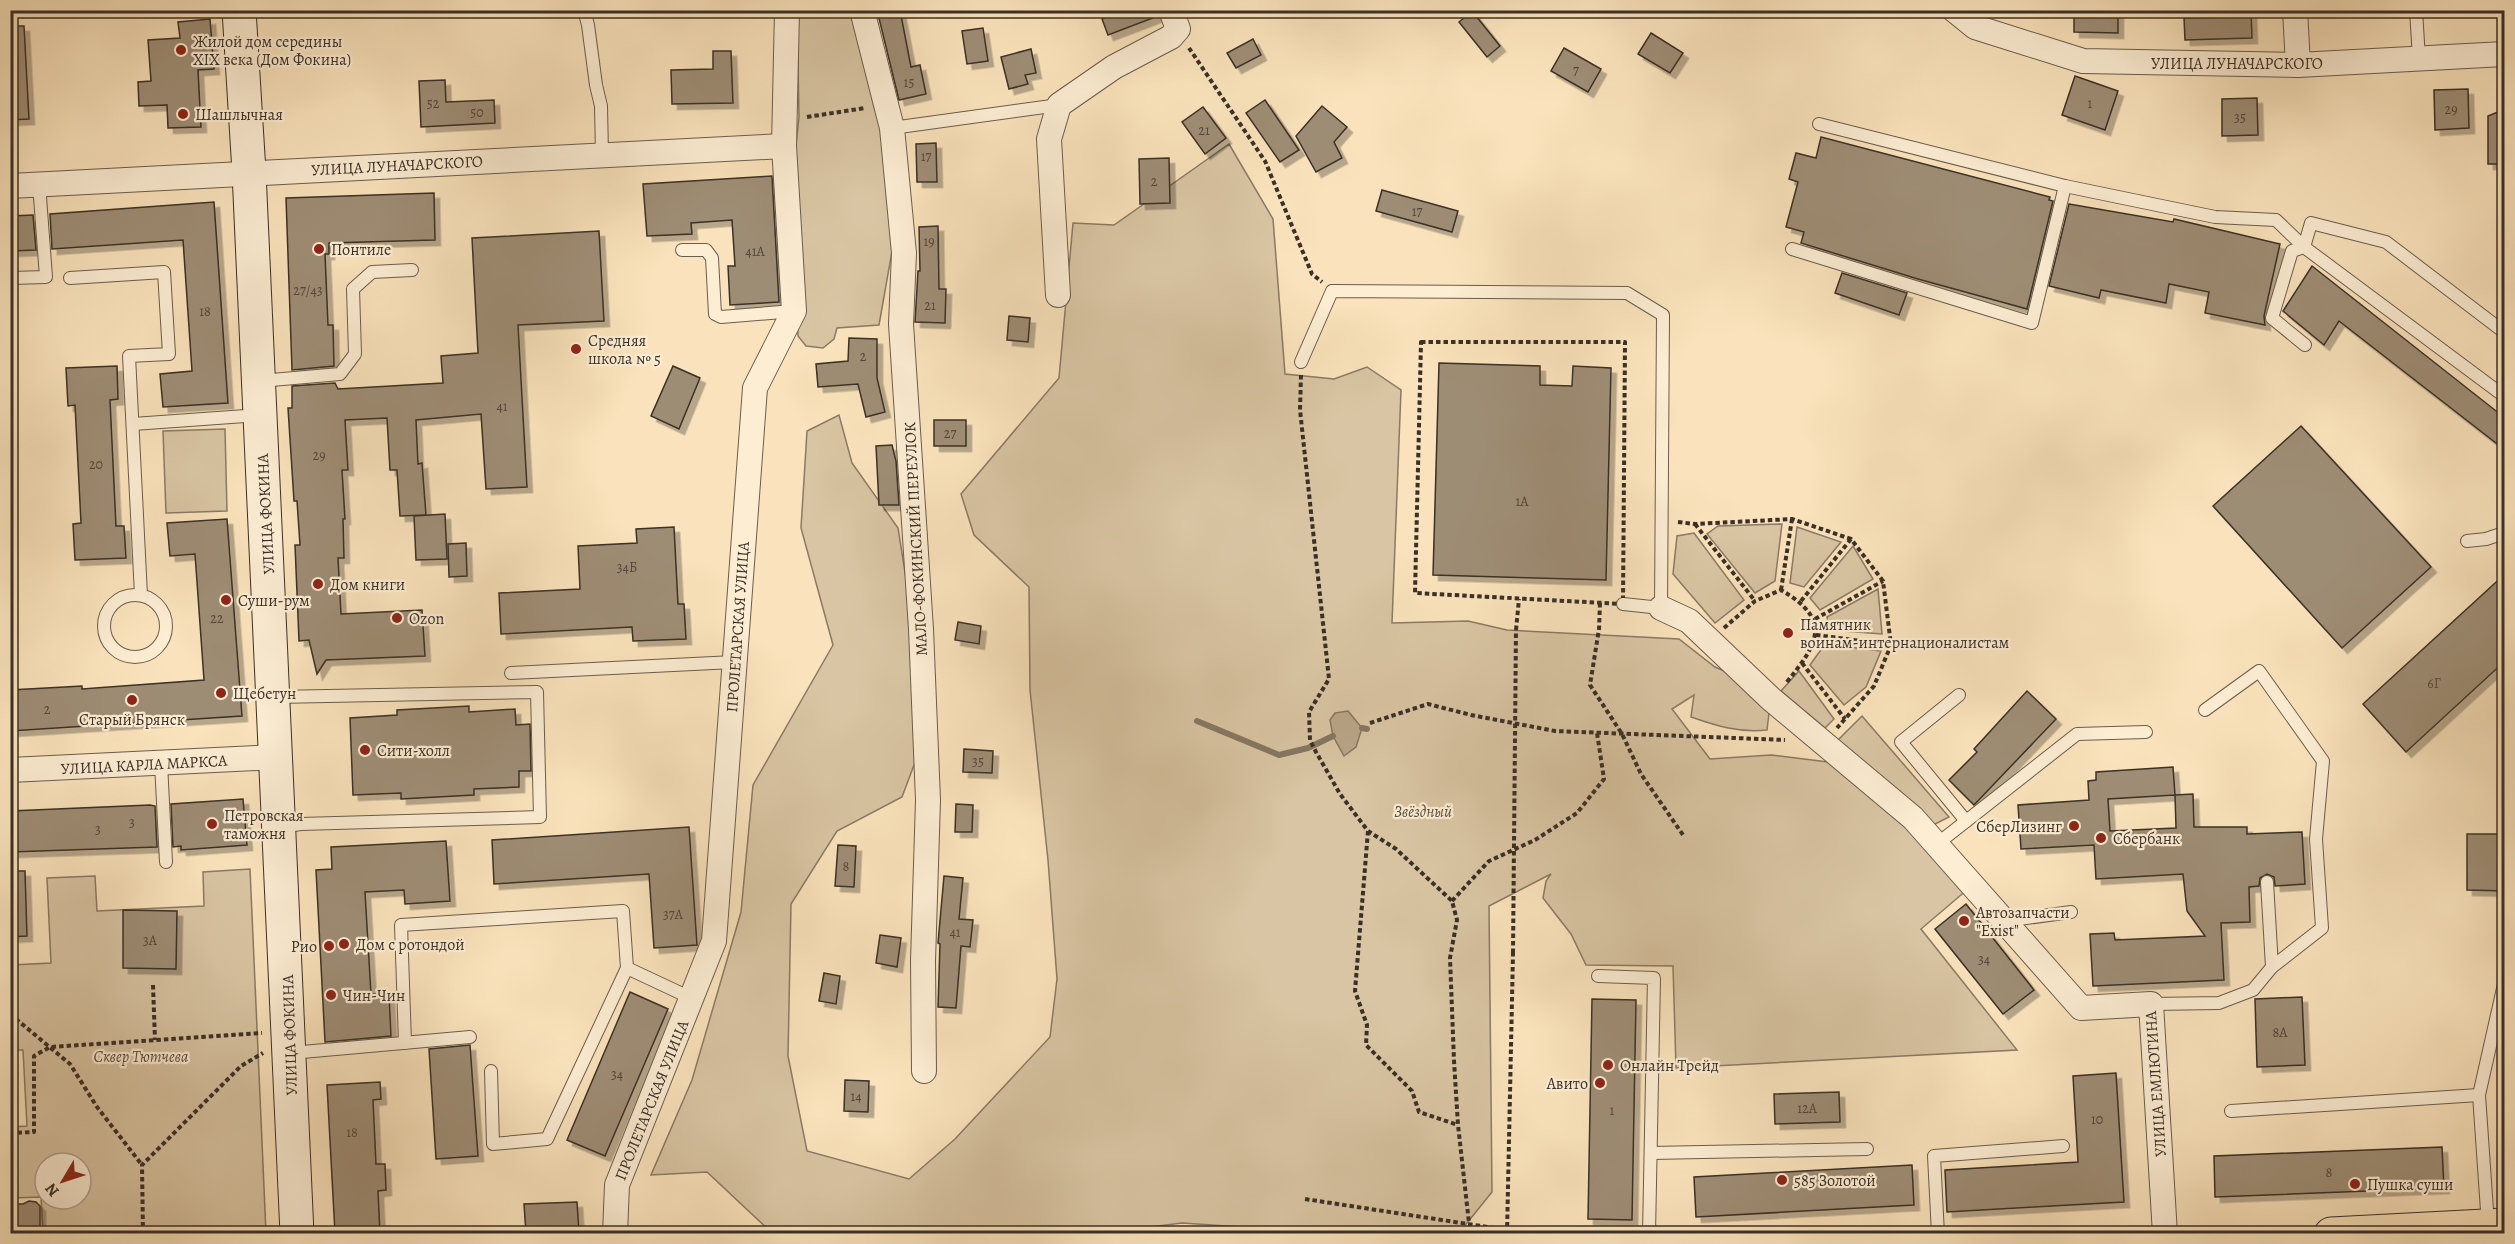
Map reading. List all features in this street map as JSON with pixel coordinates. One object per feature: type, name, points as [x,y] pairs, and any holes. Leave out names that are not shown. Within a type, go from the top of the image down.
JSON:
[{"type":"main road","name":"УЛИЦА ФОКИНА","points":[[239,10],[249,172],[280,827],[277,1053],[297,1233]]},
{"type":"main road","points":[[2331,1233],[2496,1226]]},
{"type":"street","points":[[787,10],[784,146],[794,311]]},
{"type":"street","name":"МАЛО-ФОКИНСКИЙ ПЕРЕУЛОК","points":[[862,10],[892,128],[904,253],[902,324],[921,629],[928,800],[923,961],[924,1071]]},
{"type":"street","points":[[1058,295],[1049,139],[1059,105],[1114,67],[1171,37],[1178,29],[1171,10]]},
{"type":"street","name":"УЛИЦА ЛУНАЧАРСКОГО","points":[[1954,10],[1975,27],[2083,61],[2298,65],[2505,54]]},
{"type":"street","points":[[2295,10],[2298,65]]},
{"type":"street","name":"УЛИЦА ЛУНАЧАРСКОГО","points":[[10,186],[784,146]]},
{"type":"street","name":"ПРОЛЕТАРСКАЯ УЛИЦА","points":[[615,1233],[617,1185],[714,941],[755,388],[794,311]]},
{"type":"street","name":"УЛИЦА ЕМЛЮТИНА","points":[[1661,608],[1689,621],[1711,639],[1772,699],[1913,818],[2081,1008],[2151,1004],[2165,1233]]},
{"type":"street","name":"УЛИЦА КАРЛА МАРКСА","points":[[10,770],[277,757]]},
{"type":"lane","points":[[584,10],[596,85],[602,106],[602,154]]},
{"type":"lane","points":[[2416,10],[2419,58]]},
{"type":"lane","points":[[892,128],[1059,105]]},
{"type":"lane","points":[[1819,124],[2066,186],[2215,217],[2276,220],[2304,247],[2505,396]]},
{"type":"lane","points":[[10,278],[46,277],[39,184]]},
{"type":"lane","points":[[1792,249],[2032,323],[2066,186]]},
{"type":"lane","points":[[2304,247],[2312,223],[2386,242],[2505,332]]},
{"type":"lane","points":[[2304,247],[2292,251],[2272,318],[2305,345]]},
{"type":"lane","points":[[682,249],[706,250],[712,258],[716,315],[721,317],[794,311]]},
{"type":"lane","points":[[258,381],[340,374],[355,354],[353,289],[372,272],[412,270]]},
{"type":"lane","points":[[70,278],[164,272],[169,354],[129,356],[141,595]]},
{"type":"lane","points":[[1301,362],[1332,291],[1627,293],[1663,315],[1661,608],[1623,604]]},
{"type":"lane","points":[[134,424],[260,415]]},
{"type":"lane","points":[[2468,541],[2486,539],[2505,533]]},
{"type":"lane","points":[[141,595],[150,598],[164,613],[165,634],[161,644],[153,651],[133,657],[113,648],[107,640],[104,620],[108,611],[122,597],[141,595]]},
{"type":"lane","points":[[511,673],[734,662]]},
{"type":"lane","points":[[2151,1004],[2219,1003],[2253,990],[2272,967],[2322,928],[2316,839],[2323,761],[2259,671],[2205,710]]},
{"type":"lane","points":[[274,697],[537,692],[540,817],[301,824],[280,827]]},
{"type":"lane","points":[[1959,695],[1901,742],[1966,822]]},
{"type":"lane","points":[[1938,844],[2077,734],[2146,732]]},
{"type":"lane","points":[[161,763],[166,862]]},
{"type":"lane","points":[[2267,882],[2272,967]]},
{"type":"lane","points":[[405,1043],[401,925],[623,910],[627,968],[547,1139],[493,1144],[491,1071]]},
{"type":"lane","points":[[2005,921],[2071,912]]},
{"type":"lane","points":[[627,968],[691,998]]},
{"type":"lane","points":[[1598,976],[1654,978],[1649,1233]]},
{"type":"lane","points":[[2496,1226],[2479,1095],[2505,984]]},
{"type":"lane","points":[[277,1053],[470,1037]]},
{"type":"lane","points":[[2231,1111],[2479,1095]]},
{"type":"lane","points":[[1938,1233],[1934,1156],[2063,1146]]},
{"type":"lane","points":[[1651,1153],[1867,1149]]},
{"type":"path","points":[[1190,49],[1265,161],[1312,274],[1332,291]]},
{"type":"path","points":[[785,120],[886,105]]},
{"type":"path","points":[[1421,342],[1625,342],[1623,604],[1519,598],[1415,593],[1421,342]]},
{"type":"path","points":[[1301,362],[1300,410],[1329,679],[1309,712],[1310,740],[1340,794],[1368,831],[1396,849],[1452,901],[1457,920],[1450,958],[1458,1125],[1469,1223]]},
{"type":"path","points":[[1370,723],[1428,704],[1555,732],[1824,742],[1874,686],[1891,645],[1883,581],[1851,539],[1792,519],[1695,524],[1662,519]]},
{"type":"path","points":[[1781,590],[1792,519]]},
{"type":"path","points":[[1695,524],[1755,601]]},
{"type":"path","points":[[1801,601],[1851,539]]},
{"type":"path","points":[[1815,619],[1883,581]]},
{"type":"path","points":[[1711,639],[1755,601],[1781,590]]},
{"type":"path","points":[[1772,699],[1802,663],[1816,635],[1815,619],[1801,601],[1781,590]]},
{"type":"path","points":[[1305,1199],[1469,1223],[1507,1232],[1516,630],[1519,598]]},
{"type":"path","points":[[1600,603],[1599,628],[1590,685],[1622,734],[1641,774],[1683,836]]},
{"type":"path","points":[[1816,635],[1891,645]]},
{"type":"path","points":[[1802,663],[1845,719]]},
{"type":"path","points":[[1452,901],[1490,861],[1535,840],[1577,813],[1604,779],[1597,733]]},
{"type":"path","points":[[1368,831],[1355,991],[1367,1025],[1366,1045],[1412,1092],[1419,1112],[1458,1125]]},
{"type":"path","points":[[153,985],[155,1040]]},
{"type":"path","points":[[10,1014],[70,1064],[98,1107],[142,1165],[143,1233]]},
{"type":"path","points":[[10,1133],[34,1132],[34,1056],[50,1047],[263,1033]]},
{"type":"path","points":[[142,1165],[241,1066],[277,1053]]},
{"type":"green space","points":[[797,11],[858,12],[886,129],[894,240],[879,325],[837,328],[834,339],[823,348],[806,346],[798,336],[794,164],[799,117]]},
{"type":"green space","name":"Звёздный","points":[[1229,144],[1273,219],[1285,374],[1334,379],[1367,367],[1401,390],[1392,623],[1468,621],[1507,630],[1679,639],[1715,667],[1745,680],[1758,693],[1769,713],[1767,730],[1728,728],[1691,717],[1694,695],[1672,709],[1710,759],[1771,755],[1828,762],[1856,786],[1899,814],[1968,889],[1921,929],[2017,1050],[1676,1068],[1673,966],[1586,965],[1571,934],[1543,898],[1546,881],[1551,874],[1489,906],[1492,1192],[1459,1233],[1285,1230],[1182,1223],[1093,1234],[772,1233],[707,1172],[651,1175],[692,1080],[741,912],[753,785],[833,645],[801,528],[807,431],[839,415],[852,463],[898,528],[920,668],[920,749],[902,797],[837,831],[791,904],[788,1056],[807,1151],[909,1179],[955,1139],[1050,1037],[1057,979],[1048,860],[1030,690],[1029,587],[974,535],[961,494],[1059,378],[1073,223],[1114,225]]},
{"type":"green space","points":[[225,429],[227,511],[166,513],[163,431]]},
{"type":"green space","points":[[1782,524],[1775,581],[1755,593],[1707,534],[1718,526]]},
{"type":"green space","points":[[1797,527],[1841,542],[1804,587],[1790,583]]},
{"type":"green space","points":[[1694,533],[1744,600],[1715,623],[1673,574],[1677,536]]},
{"type":"green space","points":[[1853,546],[1873,579],[1820,610],[1810,598]]},
{"type":"green space","points":[[1878,589],[1882,634],[1829,630],[1827,617]]},
{"type":"green space","points":[[1825,644],[1881,651],[1866,687],[1844,705],[1810,665]]},
{"type":"green space","points":[[1799,671],[1834,719],[1825,728],[1781,691]]},
{"type":"green space","points":[[1862,716],[1949,817],[1933,825],[1835,743]]},
{"type":"green space","name":"Сквер Тютчева","points":[[250,869],[266,1233],[154,1234],[139,1231],[126,1234],[43,1233],[42,1211],[93,1211],[93,1151],[33,1151],[33,1197],[11,1198],[11,1127],[27,1126],[23,1050],[11,1050],[11,965],[51,963],[47,878],[95,876],[97,911],[204,906],[203,872]]},
{"type":"shaded area","points":[[1348,711],[1362,728],[1356,747],[1344,756],[1333,736],[1330,720],[1335,713]]},
{"type":"building","points":[[877,10],[900,10],[911,67],[920,65],[926,94],[899,100]]},
{"type":"building","points":[[1107,10],[1157,10],[1158,16],[1108,35],[1102,19],[1109,16]]},
{"type":"building","points":[[2074,10],[2118,10],[2118,33],[2074,32]]},
{"type":"building","points":[[2221,10],[2251,10],[2252,38],[2185,40],[2184,18],[2221,17]]},
{"type":"building","points":[[1472,11],[1500,46],[1487,57],[1459,22]]},
{"type":"building","points":[[210,19],[214,69],[198,70],[201,127],[168,128],[167,105],[139,106],[138,82],[151,81],[148,40],[180,38],[178,22]]},
{"type":"building","points":[[10,26],[24,26],[29,119],[10,120]]},
{"type":"building","points":[[983,28],[988,61],[967,64],[962,31]]},
{"type":"building","points":[[1651,33],[1683,53],[1670,73],[1638,54]]},
{"type":"building","points":[[1253,39],[1261,55],[1236,68],[1227,53]]},
{"type":"building","points":[[1564,48],[1601,69],[1588,92],[1551,71]]},
{"type":"building","points":[[1031,49],[1036,73],[1025,75],[1028,84],[1009,89],[1001,57]]},
{"type":"building","points":[[713,51],[731,51],[733,103],[672,104],[671,70],[713,69]]},
{"type":"building","points":[[2075,76],[2118,91],[2105,130],[2062,115]]},
{"type":"building","points":[[445,80],[446,102],[494,100],[495,123],[421,127],[419,81]]},
{"type":"building","points":[[2468,89],[2469,128],[2435,130],[2434,90]]},
{"type":"building","points":[[2257,98],[2258,135],[2222,136],[2222,99]]},
{"type":"building","points":[[1265,100],[1299,150],[1280,162],[1246,113]]},
{"type":"building","points":[[1322,106],[1347,127],[1334,142],[1342,158],[1316,172],[1296,136]]},
{"type":"building","points":[[1203,107],[1226,138],[1205,154],[1182,122]]},
{"type":"building","points":[[2505,109],[2505,164],[2488,164],[2488,116]]},
{"type":"building","points":[[1821,137],[2050,197],[2049,200],[2053,201],[2027,309],[1801,243],[1804,232],[1786,227],[1798,182],[1789,179],[1796,153],[1816,158]]},
{"type":"building","points":[[936,143],[937,182],[917,182],[916,144]]},
{"type":"building","points":[[1169,158],[1170,203],[1140,204],[1139,159]]},
{"type":"building","points":[[772,176],[779,302],[730,305],[728,266],[735,266],[732,220],[691,223],[692,234],[647,236],[643,184]]},
{"type":"building","points":[[1382,190],[1458,211],[1452,232],[1376,211]]},
{"type":"building","points":[[434,193],[435,240],[329,243],[329,254],[325,254],[328,325],[333,325],[334,366],[292,370],[286,198]]},
{"type":"building","points":[[214,202],[228,403],[163,407],[160,374],[192,371],[183,240],[52,249],[50,214]]},
{"type":"building","points":[[2069,204],[2173,222],[2174,219],[2280,244],[2264,316],[2265,325],[2205,313],[2209,292],[2169,284],[2166,303],[2101,290],[2099,298],[2049,286]]},
{"type":"building","points":[[33,215],[36,250],[10,251],[10,216]]},
{"type":"building","points":[[938,226],[939,289],[946,289],[945,323],[915,322],[918,271],[920,271],[919,227]]},
{"type":"building","points":[[599,231],[604,321],[518,325],[527,487],[486,489],[481,414],[416,420],[418,464],[422,463],[426,515],[400,516],[397,470],[390,470],[387,418],[345,420],[348,470],[342,470],[345,519],[343,519],[344,558],[338,558],[341,614],[422,610],[425,656],[326,660],[317,674],[309,640],[299,641],[295,545],[300,545],[297,501],[294,501],[288,408],[292,408],[292,386],[335,383],[338,389],[443,383],[441,356],[478,353],[472,238]]},
{"type":"building","points":[[2312,266],[2505,418],[2505,450],[2339,321],[2324,345],[2283,311]]},
{"type":"building","points":[[1842,273],[1907,293],[1899,315],[1835,293]]},
{"type":"building","points":[[1009,316],[1030,318],[1028,342],[1007,340]]},
{"type":"building","points":[[849,338],[877,339],[877,378],[885,412],[866,417],[858,384],[818,387],[816,364],[848,361]]},
{"type":"building","points":[[1439,363],[1540,366],[1540,385],[1572,386],[1573,366],[1611,368],[1606,580],[1433,575]]},
{"type":"building","points":[[117,366],[118,399],[110,400],[116,526],[124,526],[126,558],[75,560],[73,524],[81,523],[75,405],[68,406],[66,368]]},
{"type":"building","points":[[673,366],[700,378],[679,429],[651,416]]},
{"type":"building","points":[[934,420],[966,420],[966,446],[934,446]]},
{"type":"building","points":[[2301,426],[2431,567],[2342,648],[2213,506]]},
{"type":"building","points":[[892,445],[896,461],[899,505],[879,505],[876,446]]},
{"type":"building","points":[[445,514],[447,559],[416,560],[414,516]]},
{"type":"building","points":[[227,519],[242,716],[10,731],[10,690],[82,686],[82,689],[204,680],[195,554],[170,556],[167,523]]},
{"type":"building","points":[[674,527],[678,604],[684,604],[686,639],[633,641],[632,627],[501,634],[499,593],[580,589],[578,546],[637,543],[636,529]]},
{"type":"building","points":[[466,543],[467,576],[449,577],[448,544]]},
{"type":"building","points":[[2505,574],[2505,661],[2406,752],[2363,704]]},
{"type":"building","points":[[958,622],[981,626],[979,644],[955,640]]},
{"type":"building","points":[[2027,691],[2056,719],[1974,805],[1949,780],[1977,752],[1974,749]]},
{"type":"building","points":[[469,706],[469,712],[515,709],[516,725],[530,724],[531,771],[519,771],[519,787],[474,789],[474,795],[401,799],[401,793],[353,795],[350,718],[397,715],[397,710]]},
{"type":"building","points":[[964,749],[993,751],[992,773],[963,772]]},
{"type":"building","points":[[2173,767],[2175,795],[2193,794],[2194,827],[2247,827],[2247,834],[2302,832],[2305,884],[2275,886],[2274,877],[2267,874],[2260,878],[2259,886],[2249,887],[2250,922],[2221,923],[2224,980],[2093,986],[2090,934],[2114,933],[2115,940],[2205,936],[2187,911],[2183,874],[2096,879],[2094,845],[2021,849],[2018,805],[2089,800],[2088,781],[2096,780],[2096,772]],"holes":[[[2175,795],[2176,828],[2110,831],[2108,799]]]},
{"type":"building","name":"Петровская таможня","points":[[243,799],[247,845],[181,850],[181,846],[173,847],[171,804]]},
{"type":"building","points":[[956,804],[973,805],[972,832],[955,832]]},
{"type":"building","points":[[155,806],[157,847],[10,852],[10,811]]},
{"type":"building","points":[[689,827],[697,945],[654,948],[649,874],[494,884],[492,840]]},
{"type":"building","points":[[2467,834],[2505,834],[2505,891],[2467,890]]},
{"type":"building","name":"Дом с ротондой","points":[[446,841],[450,901],[405,904],[404,890],[365,892],[371,994],[389,993],[391,1036],[325,1042],[316,870],[332,869],[331,847]]},
{"type":"building","points":[[838,845],[856,846],[854,887],[835,886]]},
{"type":"building","points":[[10,871],[25,871],[27,936],[10,937]]},
{"type":"building","points":[[944,876],[963,878],[959,919],[973,920],[970,947],[961,946],[956,1008],[938,1007],[940,944],[938,943]]},
{"type":"building","points":[[1966,904],[2034,990],[2003,1014],[1935,929]]},
{"type":"building","points":[[123,910],[177,911],[176,969],[123,968]]},
{"type":"building","points":[[880,935],[901,938],[897,967],[876,963]]},
{"type":"building","points":[[824,973],[840,976],[836,1004],[819,1001]]},
{"type":"building","points":[[630,992],[668,1009],[605,1156],[567,1140]]},
{"type":"building","points":[[2302,997],[2305,1065],[2257,1067],[2255,999]]},
{"type":"building","points":[[1592,999],[1636,1000],[1632,1220],[1588,1219]]},
{"type":"building","points":[[470,1045],[478,1156],[436,1159],[429,1049]]},
{"type":"building","points":[[2116,1073],[2124,1202],[1947,1212],[1945,1170],[2078,1162],[2073,1076]]},
{"type":"building","points":[[845,1080],[869,1081],[868,1112],[844,1111]]},
{"type":"building","points":[[380,1082],[381,1099],[373,1100],[376,1164],[385,1164],[386,1190],[378,1191],[380,1233],[335,1233],[327,1085]]},
{"type":"building","points":[[1839,1092],[1840,1122],[1775,1124],[1774,1094]]},
{"type":"building","points":[[2442,1147],[2444,1188],[2215,1197],[2214,1156]]},
{"type":"building","points":[[1912,1165],[1914,1205],[1696,1217],[1694,1177]]},
{"type":"building","points":[[33,1202],[33,1211],[40,1211],[40,1233],[10,1233],[10,1204]]},
{"type":"building","points":[[577,1202],[579,1233],[526,1233],[524,1204]]},
{"type":"waterway","points":[[1197,721],[1279,755],[1308,748],[1333,736]]},
{"type":"waterway","points":[[1362,728],[1367,729]]},
{"type":"place","name":"Жилой дом середины XIX века (Дом Фокина)","points":[[181,50]]},
{"type":"place","name":"Шашлычная","points":[[183,114]]},
{"type":"place","name":"Понтиле","points":[[319,249]]},
{"type":"place","name":"Средняя школа № 5","points":[[576,349]]},
{"type":"place","name":"Дом книги","points":[[318,584]]},
{"type":"place","name":"Суши-рум","points":[[226,600]]},
{"type":"place","name":"Ozon","points":[[397,618]]},
{"type":"place","name":"Памятник воинам-интернационалистам","points":[[1788,633]]},
{"type":"place","name":"Щебетун","points":[[221,693]]},
{"type":"place","name":"Старый Брянск","points":[[132,700]]},
{"type":"place","name":"Сити-холл","points":[[365,750]]},
{"type":"place","name":"Петровская таможня","points":[[212,824]]},
{"type":"place","name":"СберЛизинг","points":[[2074,826]]},
{"type":"place","name":"Сбербанк","points":[[2101,838]]},
{"type":"place","name":"Автозапчасти \"Exist\"","points":[[1964,921]]},
{"type":"place","name":"Дом с ротондой","points":[[344,944]]},
{"type":"place","name":"Рио","points":[[329,946]]},
{"type":"place","name":"Чин-Чин","points":[[331,995]]},
{"type":"place","name":"Онлайн Трейд","points":[[1608,1065]]},
{"type":"place","name":"Авито","points":[[1600,1083]]},
{"type":"place","name":"585 Золотой","points":[[1782,1180]]},
{"type":"place","name":"Пушка суши","points":[[2355,1184]]}]
